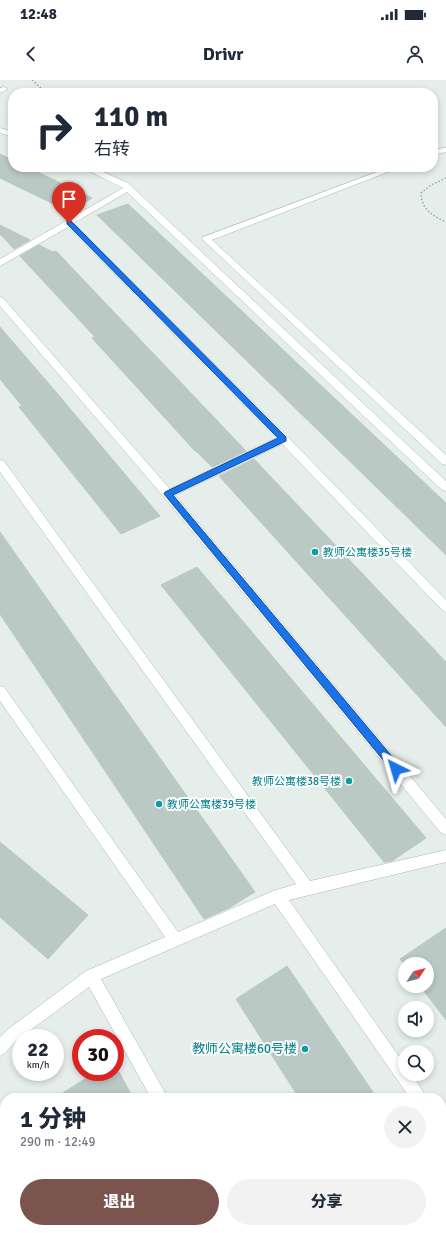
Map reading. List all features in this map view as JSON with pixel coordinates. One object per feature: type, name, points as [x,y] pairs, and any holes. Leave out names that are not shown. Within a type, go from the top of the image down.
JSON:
[{"type":"street","points":[[438,152],[443,150]]},
{"type":"street","points":[[97,172],[125,184],[446,487]]},
{"type":"street","points":[[384,172],[206,239],[446,461]]},
{"type":"street","points":[[0,263],[128,188]]},
{"type":"street","points":[[69,223],[283,439],[446,607]]},
{"type":"street","points":[[0,300],[168,494],[446,829]]},
{"type":"street","points":[[168,494],[283,439]]},
{"type":"street","points":[[0,464],[307,888]]},
{"type":"street","points":[[0,691],[175,940]]},
{"type":"street","points":[[0,1048],[12,1035],[91,976],[278,896],[446,856]]},
{"type":"street","points":[[278,896],[416,1093]]},
{"type":"street","points":[[91,976],[157,1093]]},
{"type":"path","points":[[32,80],[41,88]]},
{"type":"path","points":[[446,178],[431,185],[421,193],[420,201],[424,208],[446,222]]},
{"type":"building","points":[[0,154],[8,158],[8,172],[37,172],[92,198],[70,212],[0,178]]},
{"type":"building","points":[[128,204],[446,503],[446,555],[97,215]]},
{"type":"building","points":[[0,225],[30,240],[14,249],[0,234]]},
{"type":"building","points":[[39,245],[53,252],[56,251],[246,451],[212,467],[195,451],[92,338],[95,337],[20,256]]},
{"type":"building","points":[[0,327],[160,516],[121,534],[19,407],[22,406],[0,379]]},
{"type":"building","name":"教师公寓楼35号楼","points":[[254,459],[446,662],[446,727],[219,476]]},
{"type":"building","name":"教师公寓楼39号楼","points":[[0,532],[255,892],[229,908],[204,919],[0,614]]},
{"type":"building","points":[[197,567],[426,838],[392,861],[384,862],[161,585]]},
{"type":"building","points":[[0,842],[88,915],[48,959],[0,917]]},
{"type":"building","points":[[446,928],[446,1020],[434,1004],[434,1001],[431,1001],[425,993],[434,993],[434,957],[403,957]]},
{"type":"building","name":"教师公寓楼60号楼","points":[[287,966],[374,1093],[296,1093],[236,999]]},
{"type":"building","points":[[82,1081],[124,1081],[130,1093],[63,1093]]},
{"type":"place","name":"教师公寓楼35号楼","points":[[315,552]]},
{"type":"place","name":"教师公寓楼38号楼","points":[[349,781]]},
{"type":"place","name":"教师公寓楼39号楼","points":[[159,804]]},
{"type":"place","name":"教师公寓楼60号楼","points":[[305,1049]]},
{"type":"route","points":[[69,223],[283,439],[168,494],[396,769]]}]
